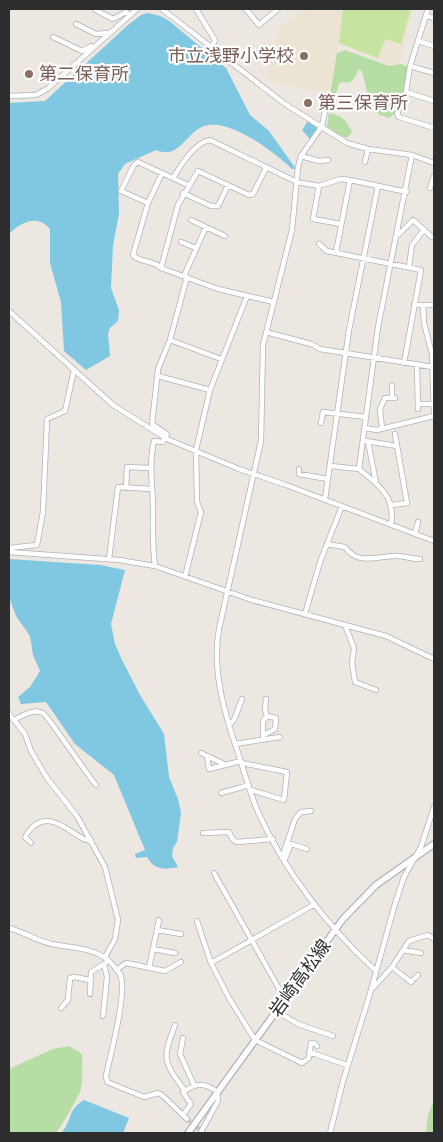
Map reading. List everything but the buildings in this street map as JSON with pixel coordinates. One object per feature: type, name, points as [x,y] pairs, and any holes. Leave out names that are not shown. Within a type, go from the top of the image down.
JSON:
[{"type":"main road","name":"岩崎高松線","points":[[188,1133],[336,930],[376,885],[434,844]]},
{"type":"street","points":[[94,9],[113,19],[126,12],[129,14]]},
{"type":"street","points":[[9,96],[36,95],[47,89],[129,14],[137,9]]},
{"type":"street","points":[[162,9],[211,49],[285,104],[347,143],[368,149],[412,155],[434,163]]},
{"type":"street","points":[[196,9],[215,40],[211,49]]},
{"type":"street","points":[[246,9],[259,25],[276,10]]},
{"type":"street","points":[[428,9],[410,66],[406,92],[397,114],[399,117],[434,128]]},
{"type":"street","points":[[426,16],[434,18]]},
{"type":"street","points":[[76,24],[96,34],[109,33]]},
{"type":"street","points":[[53,37],[82,51],[91,46],[94,47]]},
{"type":"street","points":[[418,41],[434,46]]},
{"type":"street","points":[[410,66],[434,73]]},
{"type":"street","points":[[406,92],[434,100]]},
{"type":"street","points":[[328,97],[322,126],[301,156],[292,230],[266,332],[263,355],[262,425],[254,474],[227,592],[217,642],[216,658],[229,725],[258,812],[284,857],[315,904],[336,930],[375,970]]},
{"type":"street","points":[[173,178],[202,142],[210,140],[297,182],[319,186],[341,179],[407,192]]},
{"type":"street","points":[[365,162],[368,149]]},
{"type":"street","points":[[359,469],[365,441],[366,417],[374,359],[407,192],[412,155]]},
{"type":"street","points":[[301,156],[319,161],[328,160]]},
{"type":"street","points":[[148,203],[122,191],[134,165],[138,162],[188,185]]},
{"type":"street","points":[[161,268],[172,221],[188,185],[198,172],[249,195],[253,194],[266,168]]},
{"type":"street","points":[[162,173],[148,203],[133,255],[138,259],[218,289],[274,302]]},
{"type":"street","points":[[430,188],[434,176]]},
{"type":"street","points":[[336,252],[350,180]]},
{"type":"street","points":[[184,193],[215,207],[218,206],[228,186]]},
{"type":"street","points":[[319,186],[313,219],[341,224]]},
{"type":"street","points":[[325,499],[346,354],[378,186]]},
{"type":"street","points":[[191,220],[225,236]]},
{"type":"street","points":[[397,236],[412,220],[432,237]]},
{"type":"street","points":[[166,439],[165,432],[152,424],[158,376],[163,354],[170,340],[185,276],[206,227]]},
{"type":"street","points":[[409,267],[412,245],[424,230]]},
{"type":"street","points":[[181,242],[196,248]]},
{"type":"street","points":[[319,244],[327,250],[421,270],[404,363]]},
{"type":"street","points":[[185,577],[202,512],[197,502],[196,450],[210,390],[247,296]]},
{"type":"street","points":[[414,305],[434,305]]},
{"type":"street","points":[[365,428],[382,428],[434,414],[432,367],[423,306]]},
{"type":"street","points":[[9,311],[122,412],[166,439],[434,542]]},
{"type":"street","points":[[266,332],[311,344],[320,349],[432,367]]},
{"type":"street","points":[[170,340],[221,359]]},
{"type":"street","points":[[417,365],[418,407],[434,404]]},
{"type":"street","points":[[9,550],[37,545],[44,512],[47,419],[64,411],[74,370]]},
{"type":"street","points":[[158,376],[210,390]]},
{"type":"street","points":[[382,428],[380,409],[385,398],[393,398],[392,384]]},
{"type":"street","points":[[321,423],[323,412],[366,417]]},
{"type":"street","points":[[392,505],[407,503],[395,434]]},
{"type":"street","points":[[155,566],[152,546],[150,468],[154,441],[163,442],[166,439]]},
{"type":"street","points":[[365,441],[397,446]]},
{"type":"street","points":[[365,441],[376,483]]},
{"type":"street","points":[[331,466],[359,469],[386,492],[392,505],[391,525]]},
{"type":"street","points":[[126,488],[127,467],[150,468]]},
{"type":"street","points":[[299,469],[299,474],[328,479]]},
{"type":"street","points":[[109,559],[118,487],[151,489]]},
{"type":"street","points":[[305,614],[327,544],[342,506]]},
{"type":"street","points":[[414,534],[418,522]]},
{"type":"street","points":[[327,544],[345,547],[350,554],[367,559],[396,556],[420,559]]},
{"type":"street","points":[[9,550],[109,559],[155,566],[227,592],[386,636],[434,659]]},
{"type":"street","points":[[345,625],[354,648],[352,663],[355,682],[376,690]]},
{"type":"street","points":[[229,725],[234,720],[242,699]]},
{"type":"street","points":[[266,699],[265,710],[267,716]]},
{"type":"street","points":[[96,785],[61,740],[49,718],[43,713],[29,713],[11,717],[25,734],[31,751],[47,778],[77,816],[105,867],[118,920],[115,939],[106,961],[107,977],[103,1016]]},
{"type":"street","points":[[264,734],[275,729],[276,718],[267,716]]},
{"type":"street","points":[[263,740],[263,721],[267,716]]},
{"type":"street","points":[[235,744],[280,737]]},
{"type":"street","points":[[201,753],[226,766]]},
{"type":"street","points":[[207,756],[209,769],[241,762],[287,772],[284,800],[251,790]]},
{"type":"street","points":[[221,793],[249,785]]},
{"type":"street","points":[[330,1133],[347,1065],[371,990],[397,896],[421,847],[434,807]]},
{"type":"street","points":[[284,857],[295,820],[301,812],[311,811]]},
{"type":"street","points":[[31,843],[25,837],[28,832],[36,824],[46,822],[61,824],[82,840],[91,840]]},
{"type":"street","points":[[202,833],[229,832],[233,840],[237,842],[273,839]]},
{"type":"street","points":[[284,857],[291,844],[307,850]]},
{"type":"street","points":[[214,873],[253,939],[282,994],[286,997]]},
{"type":"street","points":[[211,963],[315,904]]},
{"type":"street","points":[[149,968],[159,920]]},
{"type":"street","points":[[197,921],[211,963],[229,998],[255,1040],[302,1063],[309,1058],[311,1043],[314,1042],[317,1046]]},
{"type":"street","points":[[9,928],[52,944],[76,946],[106,961],[116,970],[121,979],[119,1017],[106,1076],[107,1082],[144,1097],[158,1093],[162,1094],[187,1119]]},
{"type":"street","points":[[157,930],[181,934]]},
{"type":"street","points":[[371,990],[392,967],[409,941],[428,935],[434,939]]},
{"type":"street","points":[[153,948],[175,953]]},
{"type":"street","points":[[403,950],[421,953]]},
{"type":"street","points":[[90,994],[89,980],[91,972],[106,961]]},
{"type":"street","points":[[116,970],[126,963],[165,971],[181,962]]},
{"type":"street","points":[[392,967],[411,982],[418,975]]},
{"type":"street","points":[[61,1008],[68,1000],[70,978],[75,976],[89,980]]},
{"type":"street","points":[[276,1011],[298,1024],[333,1036]]},
{"type":"street","points":[[175,1025],[166,1054],[166,1064],[191,1104],[183,1115]]},
{"type":"street","points":[[183,1038],[180,1054],[194,1085]]},
{"type":"street","points":[[309,1052],[347,1065]]},
{"type":"street","points":[[184,1091],[194,1085],[204,1084],[217,1092],[218,1101],[201,1132]]},
{"type":"shaded area","name":"市立浅野小学校","points":[[308,9],[413,9],[398,67],[339,45],[329,95],[265,79],[281,27]]},
{"type":"green space","points":[[343,9],[411,9],[401,44],[385,39],[378,58],[339,43]]},
{"type":"green space","points":[[345,50],[389,66],[401,64],[408,67],[401,101],[390,118],[380,115],[367,103],[369,99],[362,71],[358,70],[354,79],[350,82],[341,82],[336,94],[330,95],[337,53]]},
{"type":"green space","points":[[329,113],[341,117],[346,122],[352,132],[347,138],[337,134],[327,126]]},
{"type":"green space","points":[[69,1046],[82,1054],[82,1085],[56,1133],[9,1133],[9,1069],[53,1049]]},
{"type":"green space","points":[[434,1100],[434,1133],[426,1133],[428,1115]]},
{"type":"water","points":[[148,13],[168,20],[226,68],[250,115],[269,131],[296,169],[292,169],[275,154],[253,139],[230,128],[218,125],[201,127],[178,148],[172,151],[156,150],[125,164],[118,174],[119,213],[113,246],[111,288],[119,310],[118,321],[110,328],[108,334],[110,356],[86,370],[64,351],[61,302],[50,263],[50,229],[40,221],[29,221],[18,226],[9,234],[9,103],[45,101],[128,25],[141,15]]},
{"type":"water","points":[[308,121],[317,128],[310,139],[302,130]]},
{"type":"water","points":[[9,559],[100,565],[125,570],[111,624],[115,644],[122,660],[140,695],[164,734],[169,777],[178,799],[181,813],[177,842],[173,848],[172,856],[178,867],[160,868],[156,867],[147,857],[136,858],[135,854],[145,850],[114,775],[75,744],[46,702],[21,704],[18,697],[30,687],[40,671],[33,655],[30,636],[16,616],[9,597]]},
{"type":"water","points":[[84,1100],[129,1118],[123,1133],[61,1133],[65,1129],[74,1108]]},
{"type":"tunnel","points":[[187,1119],[199,1129]]},
{"type":"place","name":"市立浅野小学校","points":[[304,56]]},
{"type":"place","name":"第二保育所","points":[[29,74]]},
{"type":"place","name":"第三保育所","points":[[308,103]]}]
